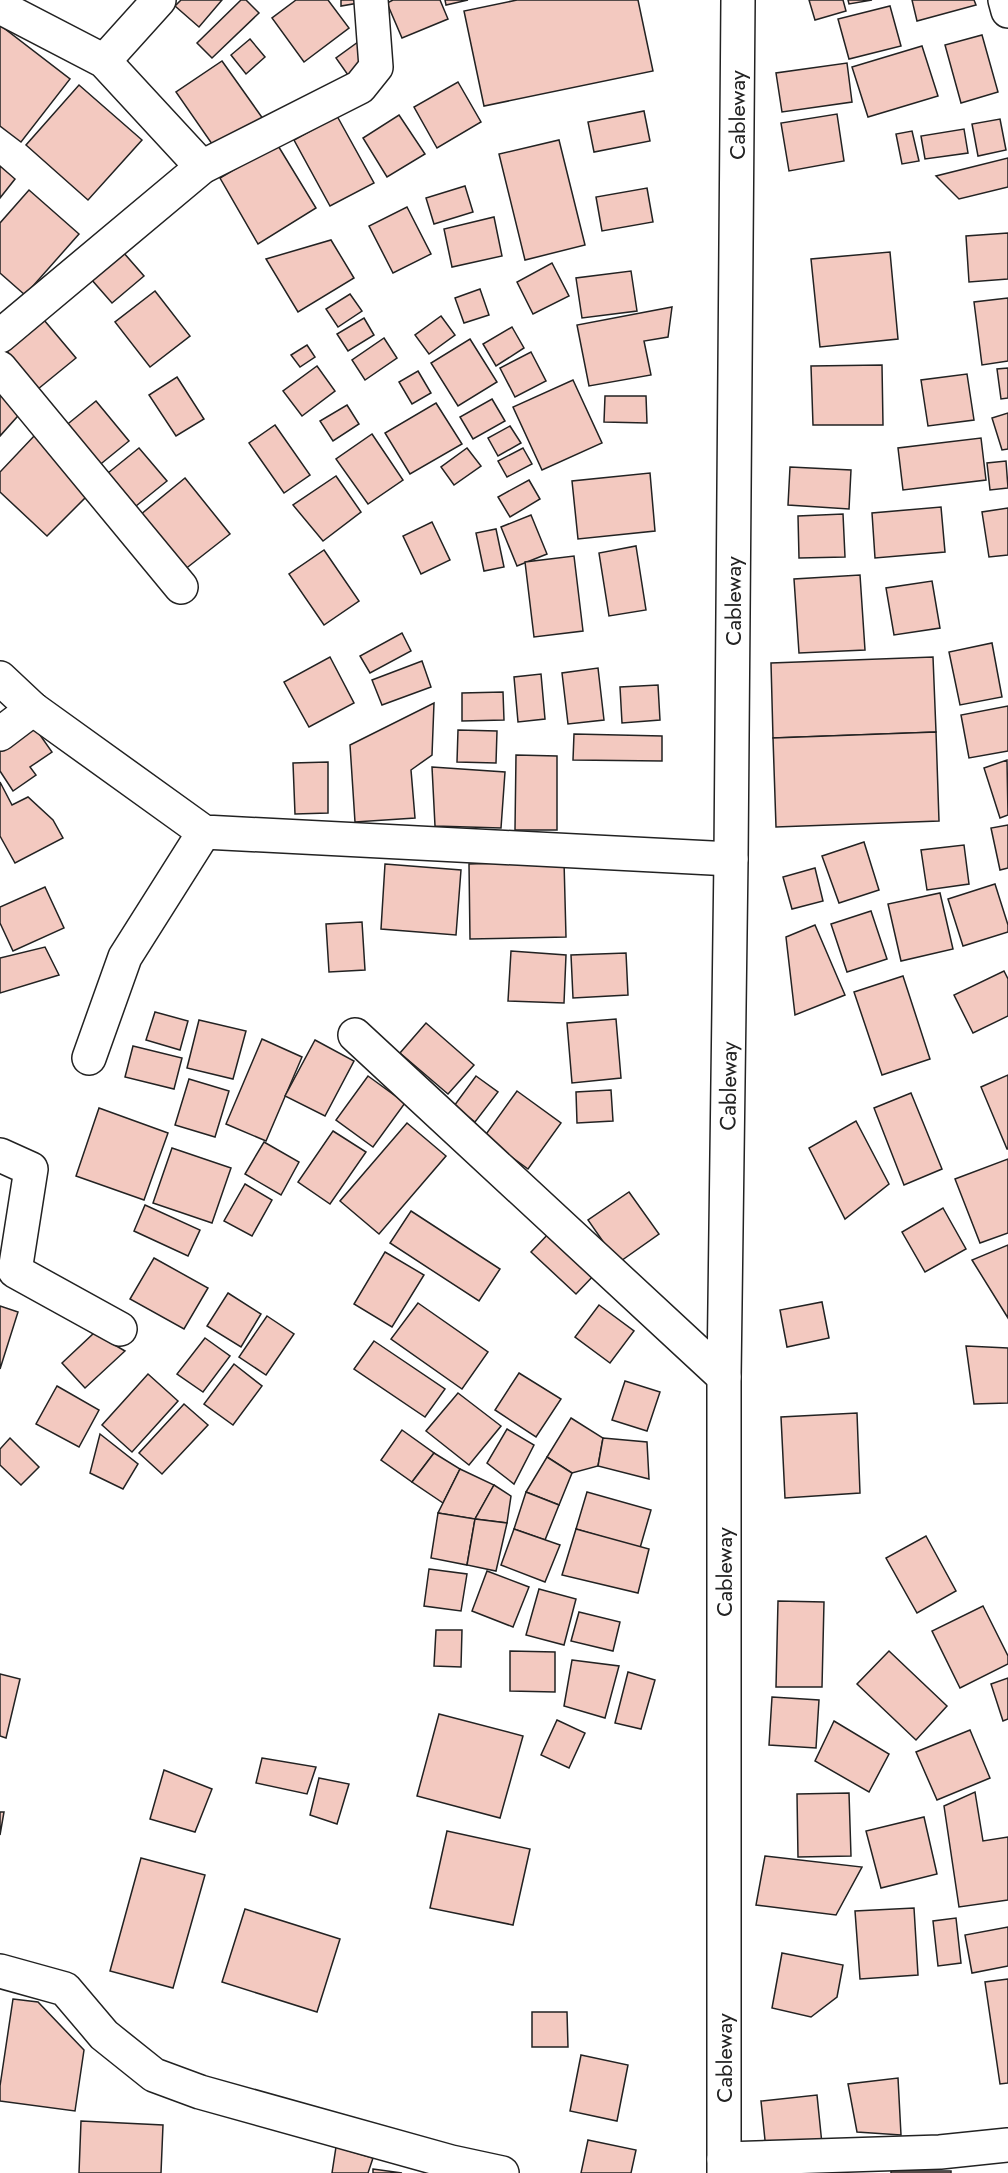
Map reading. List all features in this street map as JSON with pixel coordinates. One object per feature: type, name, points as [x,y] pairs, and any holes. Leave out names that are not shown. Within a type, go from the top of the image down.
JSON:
[{"type":"street","points":[[105,61],[159,0]]},
{"type":"street","points":[[0,336],[202,167],[360,87],[376,67],[371,0]]},
{"type":"street","name":"Cableway","points":[[724,2166],[724,1377],[738,0]]},
{"type":"street","points":[[1005,0],[1008,11]]},
{"type":"street","points":[[0,7],[105,61],[202,167]]},
{"type":"street","points":[[0,369],[181,587]]},
{"type":"street","points":[[0,678],[33,709],[204,832],[731,859]]},
{"type":"street","points":[[0,734],[33,709]]},
{"type":"street","points":[[89,1058],[125,957],[204,832]]},
{"type":"street","points":[[355,1035],[724,1377]]},
{"type":"street","points":[[0,1155],[31,1169],[15,1271],[120,1329]]},
{"type":"street","points":[[0,1971],[65,1989],[104,2035],[154,2075],[200,2092],[451,2162],[502,2173]]},
{"type":"street","points":[[724,2166],[940,2152],[1008,2145]]},
{"type":"building","points":[[181,0],[222,0],[199,27],[175,6]]},
{"type":"building","points":[[241,0],[246,0],[259,13],[212,58],[197,43]]},
{"type":"building","points":[[296,0],[328,0],[349,28],[304,62],[272,18]]},
{"type":"building","points":[[341,0],[364,0],[364,2],[341,6]]},
{"type":"building","points":[[393,0],[440,0],[448,19],[402,38],[387,3]]},
{"type":"building","points":[[445,0],[468,0],[446,5]]},
{"type":"building","points":[[517,0],[638,0],[653,71],[484,106],[464,11]]},
{"type":"building","points":[[809,0],[843,0],[846,11],[815,20]]},
{"type":"building","points":[[848,0],[872,0],[849,4]]},
{"type":"building","points":[[912,0],[974,0],[976,5],[917,21]]},
{"type":"building","points":[[890,6],[901,46],[849,59],[838,19]]},
{"type":"building","points":[[0,25],[70,79],[21,142],[0,126]]},
{"type":"building","points":[[982,35],[998,92],[961,103],[945,45]]},
{"type":"building","points":[[250,39],[265,57],[246,74],[231,55]]},
{"type":"building","points":[[358,42],[370,59],[348,75],[336,58]]},
{"type":"building","points":[[922,46],[938,96],[868,117],[852,67]]},
{"type":"building","points":[[222,61],[266,123],[219,154],[176,92]]},
{"type":"building","points":[[847,63],[852,102],[782,112],[776,73]]},
{"type":"building","points":[[458,82],[481,122],[437,148],[414,107]]},
{"type":"building","points":[[79,85],[142,140],[88,200],[26,145]]},
{"type":"building","points":[[644,111],[650,141],[594,152],[588,122]]},
{"type":"building","points":[[837,114],[844,161],[789,171],[781,123]]},
{"type":"building","points":[[399,115],[425,154],[387,177],[363,138]]},
{"type":"building","points":[[337,116],[374,183],[330,206],[294,140]]},
{"type":"building","points":[[1000,119],[1006,150],[978,156],[972,124]]},
{"type":"building","points":[[964,129],[968,153],[925,159],[921,136]]},
{"type":"building","points":[[912,131],[919,161],[902,164],[896,134]]},
{"type":"building","points":[[559,140],[585,245],[525,260],[499,154]]},
{"type":"building","points":[[277,144],[316,208],[258,244],[220,178]]},
{"type":"building","points":[[1008,158],[1008,187],[959,199],[936,176]]},
{"type":"building","points":[[0,166],[15,179],[0,198]]},
{"type":"building","points":[[465,186],[473,212],[434,224],[426,198]]},
{"type":"building","points":[[647,188],[653,222],[602,231],[596,197]]},
{"type":"building","points":[[29,190],[79,234],[25,295],[0,273],[0,223]]},
{"type":"building","points":[[407,207],[431,254],[393,273],[369,226]]},
{"type":"building","points":[[494,217],[502,256],[452,267],[444,229]]},
{"type":"building","points":[[1008,233],[1008,279],[969,282],[966,236]]},
{"type":"building","points":[[331,240],[354,278],[298,312],[266,259]]},
{"type":"building","points":[[123,252],[144,276],[112,303],[91,279]]},
{"type":"building","points":[[890,252],[898,339],[820,347],[811,259]]},
{"type":"building","points":[[552,263],[569,296],[533,314],[517,282]]},
{"type":"building","points":[[631,271],[637,311],[582,318],[576,278]]},
{"type":"building","points":[[480,289],[489,315],[464,323],[455,298]]},
{"type":"building","points":[[155,291],[190,336],[150,367],[115,322]]},
{"type":"building","points":[[350,294],[362,311],[338,327],[326,309]]},
{"type":"building","points":[[1008,298],[1008,361],[982,365],[974,302]]},
{"type":"building","points":[[672,307],[668,337],[644,341],[651,375],[589,386],[577,325]]},
{"type":"building","points":[[441,316],[455,335],[429,354],[415,335]]},
{"type":"building","points":[[364,318],[374,335],[348,351],[337,334]]},
{"type":"building","points":[[44,320],[76,358],[38,389],[6,350]]},
{"type":"building","points":[[512,327],[524,348],[496,366],[483,344]]},
{"type":"building","points":[[384,338],[397,358],[365,380],[352,360]]},
{"type":"building","points":[[470,339],[497,382],[458,406],[431,363]]},
{"type":"building","points":[[307,345],[315,357],[300,367],[291,355]]},
{"type":"building","points":[[531,352],[546,381],[515,397],[500,368]]},
{"type":"building","points":[[882,365],[883,425],[813,425],[811,366]]},
{"type":"building","points":[[317,366],[335,391],[302,416],[283,391]]},
{"type":"building","points":[[1008,368],[1008,398],[1001,399],[997,369]]},
{"type":"building","points":[[418,371],[431,393],[412,404],[399,382]]},
{"type":"building","points":[[967,374],[974,420],[928,426],[921,380]]},
{"type":"building","points":[[177,377],[204,419],[176,436],[149,395]]},
{"type":"building","points":[[573,380],[602,443],[542,470],[513,407]]},
{"type":"building","points":[[0,385],[25,408],[0,436]]},
{"type":"building","points":[[605,396],[646,396],[647,423],[604,422]]},
{"type":"building","points":[[492,399],[505,421],[473,439],[460,417]]},
{"type":"building","points":[[96,401],[129,441],[97,467],[64,427]]},
{"type":"building","points":[[436,403],[462,444],[410,474],[385,433]]},
{"type":"building","points":[[347,405],[359,424],[333,441],[320,421]]},
{"type":"building","points":[[1008,413],[1008,449],[1002,450],[992,418]]},
{"type":"building","points":[[275,425],[310,475],[284,493],[249,443]]},
{"type":"building","points":[[510,426],[521,443],[498,456],[488,438]]},
{"type":"building","points":[[372,434],[403,480],[368,504],[336,459]]},
{"type":"building","points":[[35,435],[93,490],[47,536],[0,492],[0,472]]},
{"type":"building","points":[[981,438],[986,480],[903,490],[898,448]]},
{"type":"building","points":[[139,448],[167,481],[136,506],[108,473]]},
{"type":"building","points":[[467,448],[481,466],[454,485],[441,467]]},
{"type":"building","points":[[523,448],[532,464],[507,477],[498,461]]},
{"type":"building","points":[[1006,461],[1008,488],[990,490],[987,463]]},
{"type":"building","points":[[790,467],[851,470],[849,509],[788,505]]},
{"type":"building","points":[[650,473],[655,531],[578,539],[572,481]]},
{"type":"building","points":[[336,476],[361,512],[323,541],[293,505]]},
{"type":"building","points":[[185,478],[230,534],[184,570],[140,515]]},
{"type":"building","points":[[529,480],[540,499],[510,517],[498,497]]},
{"type":"building","points":[[941,507],[945,552],[875,558],[872,513]]},
{"type":"building","points":[[1008,508],[1008,555],[989,557],[982,512]]},
{"type":"building","points":[[843,514],[845,557],[799,558],[798,516]]},
{"type":"building","points":[[531,515],[547,554],[517,566],[501,527]]},
{"type":"building","points":[[432,522],[450,560],[421,574],[403,536]]},
{"type":"building","points":[[496,529],[504,567],[484,571],[476,533]]},
{"type":"building","points":[[636,546],[646,610],[609,616],[599,553]]},
{"type":"building","points":[[324,550],[359,601],[324,625],[289,574]]},
{"type":"building","points":[[574,556],[583,631],[534,637],[525,562]]},
{"type":"building","points":[[860,575],[865,650],[799,653],[794,579]]},
{"type":"building","points":[[932,581],[940,628],[894,635],[886,588]]},
{"type":"building","points":[[402,633],[411,651],[370,673],[360,656]]},
{"type":"building","points":[[992,643],[1002,697],[960,705],[949,652]]},
{"type":"building","points":[[330,657],[354,703],[309,727],[284,682]]},
{"type":"building","points":[[933,657],[936,732],[773,738],[771,663]]},
{"type":"building","points":[[422,661],[431,687],[382,705],[372,680]]},
{"type":"building","points":[[598,668],[604,720],[568,724],[562,673]]},
{"type":"building","points":[[541,674],[545,719],[518,722],[514,677]]},
{"type":"building","points":[[658,685],[660,720],[622,723],[620,687]]},
{"type":"building","points":[[503,692],[504,720],[462,721],[462,693]]},
{"type":"building","points":[[434,703],[432,755],[411,770],[415,818],[355,822],[350,745]]},
{"type":"building","points":[[1008,706],[1008,751],[969,758],[961,715]]},
{"type":"building","points":[[33,725],[52,752],[30,767],[36,775],[13,791],[0,771],[0,748]]},
{"type":"building","points":[[458,730],[497,731],[496,763],[457,762]]},
{"type":"building","points":[[936,732],[939,821],[776,827],[773,738]]},
{"type":"building","points":[[574,734],[662,736],[662,761],[573,760]]},
{"type":"building","points":[[516,755],[557,756],[557,830],[515,830]]},
{"type":"building","points":[[1007,760],[1008,815],[1000,818],[984,768]]},
{"type":"building","points":[[328,762],[328,813],[295,814],[293,763]]},
{"type":"building","points":[[432,767],[505,772],[501,828],[435,826]]},
{"type":"building","points":[[0,782],[12,805],[28,797],[53,820],[63,838],[15,863],[0,836]]},
{"type":"building","points":[[1008,825],[1008,868],[1000,870],[991,828]]},
{"type":"building","points":[[864,842],[879,890],[839,903],[822,856]]},
{"type":"building","points":[[964,845],[969,884],[927,890],[921,850]]},
{"type":"building","points":[[564,861],[566,937],[470,939],[469,864]]},
{"type":"building","points":[[385,864],[461,870],[456,935],[381,929]]},
{"type":"building","points":[[815,868],[823,901],[792,909],[783,877]]},
{"type":"building","points":[[995,884],[1008,925],[1008,932],[963,946],[948,899]]},
{"type":"building","points":[[45,887],[64,928],[13,951],[0,923],[0,907]]},
{"type":"building","points":[[940,893],[953,949],[901,961],[888,904]]},
{"type":"building","points":[[871,911],[887,959],[847,972],[831,924]]},
{"type":"building","points":[[362,922],[365,970],[329,972],[326,924]]},
{"type":"building","points":[[815,925],[845,995],[795,1015],[786,937]]},
{"type":"building","points":[[45,947],[59,975],[0,993],[0,958]]},
{"type":"building","points":[[511,951],[566,955],[564,1003],[508,1001]]},
{"type":"building","points":[[626,953],[628,995],[573,998],[571,955]]},
{"type":"building","points":[[1004,971],[1008,979],[1008,1016],[973,1033],[954,995]]},
{"type":"building","points":[[903,976],[930,1059],[882,1075],[854,992]]},
{"type":"building","points":[[155,1012],[188,1021],[180,1050],[146,1040]]},
{"type":"building","points":[[616,1019],[621,1078],[572,1083],[567,1023]]},
{"type":"building","points":[[199,1020],[246,1031],[233,1079],[187,1068]]},
{"type":"building","points":[[426,1023],[474,1065],[448,1094],[400,1053]]},
{"type":"building","points":[[262,1039],[302,1057],[266,1141],[226,1124]]},
{"type":"building","points":[[315,1040],[354,1061],[325,1116],[285,1096]]},
{"type":"building","points":[[133,1046],[182,1058],[174,1089],[125,1077]]},
{"type":"building","points":[[1008,1075],[1008,1149],[1007,1149],[981,1087]]},
{"type":"building","points":[[368,1076],[405,1103],[373,1147],[336,1120]]},
{"type":"building","points":[[476,1076],[498,1092],[475,1122],[454,1106]]},
{"type":"building","points":[[189,1079],[229,1091],[215,1137],[175,1125]]},
{"type":"building","points":[[611,1090],[613,1121],[577,1123],[576,1092]]},
{"type":"building","points":[[517,1091],[561,1123],[528,1169],[484,1137]]},
{"type":"building","points":[[911,1093],[942,1169],[904,1185],[874,1108]]},
{"type":"building","points":[[99,1108],[168,1133],[144,1200],[76,1176]]},
{"type":"building","points":[[856,1121],[889,1184],[845,1219],[809,1148]]},
{"type":"building","points":[[407,1123],[446,1156],[379,1234],[340,1201]]},
{"type":"building","points":[[333,1131],[366,1152],[330,1204],[298,1182]]},
{"type":"building","points":[[264,1142],[299,1162],[281,1195],[245,1174]]},
{"type":"building","points":[[172,1148],[231,1168],[212,1223],[153,1203]]},
{"type":"building","points":[[1008,1159],[1008,1233],[980,1243],[955,1179]]},
{"type":"building","points":[[245,1184],[272,1200],[252,1236],[224,1221]]},
{"type":"building","points":[[629,1192],[659,1234],[618,1263],[588,1220]]},
{"type":"building","points":[[145,1205],[200,1230],[188,1256],[134,1231]]},
{"type":"building","points":[[943,1208],[966,1249],[925,1272],[902,1232]]},
{"type":"building","points":[[411,1211],[500,1269],[479,1301],[390,1243]]},
{"type":"building","points":[[552,1230],[597,1272],[576,1294],[531,1252]]},
{"type":"building","points":[[1008,1245],[1008,1318],[972,1260]]},
{"type":"building","points":[[385,1252],[424,1275],[392,1327],[354,1304]]},
{"type":"building","points":[[154,1258],[208,1288],[184,1329],[130,1299]]},
{"type":"building","points":[[228,1293],[261,1314],[241,1347],[207,1326]]},
{"type":"building","points":[[822,1302],[829,1338],[787,1347],[780,1310]]},
{"type":"building","points":[[418,1303],[488,1352],[462,1389],[391,1339]]},
{"type":"building","points":[[599,1305],[634,1331],[610,1363],[575,1337]]},
{"type":"building","points":[[0,1306],[18,1312],[0,1369]]},
{"type":"building","points":[[267,1316],[294,1334],[266,1375],[239,1357]]},
{"type":"building","points":[[94,1333],[125,1351],[85,1388],[62,1363]]},
{"type":"building","points":[[205,1338],[230,1356],[203,1392],[177,1374]]},
{"type":"building","points":[[374,1341],[445,1389],[425,1417],[354,1369]]},
{"type":"building","points":[[966,1346],[1008,1348],[1008,1403],[974,1404]]},
{"type":"building","points":[[234,1364],[262,1386],[233,1425],[204,1404]]},
{"type":"building","points":[[519,1373],[561,1399],[536,1437],[495,1410]]},
{"type":"building","points":[[148,1374],[178,1401],[132,1452],[102,1425]]},
{"type":"building","points":[[625,1381],[660,1392],[647,1431],[612,1420]]},
{"type":"building","points":[[57,1386],[99,1410],[79,1447],[36,1424]]},
{"type":"building","points":[[458,1393],[501,1426],[469,1465],[426,1431]]},
{"type":"building","points":[[184,1404],[208,1425],[162,1474],[139,1453]]},
{"type":"building","points":[[857,1413],[860,1493],[785,1498],[781,1417]]},
{"type":"building","points":[[571,1418],[603,1438],[598,1466],[572,1473],[547,1457]]},
{"type":"building","points":[[507,1429],[534,1445],[514,1484],[487,1463]]},
{"type":"building","points":[[402,1430],[434,1453],[412,1482],[381,1460]]},
{"type":"building","points":[[100,1434],[138,1464],[123,1489],[90,1473]]},
{"type":"building","points":[[10,1438],[39,1467],[21,1485],[0,1465],[0,1449]]},
{"type":"building","points":[[603,1438],[647,1442],[649,1479],[598,1466]]},
{"type":"building","points":[[434,1453],[460,1469],[443,1503],[412,1482]]},
{"type":"building","points":[[547,1457],[572,1473],[559,1505],[526,1492]]},
{"type":"building","points":[[460,1469],[494,1485],[475,1519],[438,1513]]},
{"type":"building","points":[[494,1485],[511,1496],[507,1523],[475,1519]]},
{"type":"building","points":[[526,1492],[559,1505],[545,1540],[514,1529]]},
{"type":"building","points":[[587,1492],[651,1510],[640,1548],[576,1529]]},
{"type":"building","points":[[438,1513],[475,1519],[467,1565],[431,1558]]},
{"type":"building","points":[[475,1519],[507,1523],[496,1571],[467,1565]]},
{"type":"building","points":[[514,1529],[560,1545],[545,1582],[501,1565]]},
{"type":"building","points":[[576,1529],[649,1549],[638,1593],[562,1575]]},
{"type":"building","points":[[926,1536],[956,1591],[917,1613],[886,1558]]},
{"type":"building","points":[[429,1569],[467,1574],[461,1611],[424,1606]]},
{"type":"building","points":[[487,1571],[529,1587],[513,1627],[472,1611]]},
{"type":"building","points":[[539,1589],[576,1599],[564,1645],[526,1635]]},
{"type":"building","points":[[778,1601],[824,1602],[822,1687],[776,1687]]},
{"type":"building","points":[[983,1606],[1008,1656],[1008,1664],[960,1688],[932,1631]]},
{"type":"building","points":[[579,1612],[620,1622],[613,1651],[571,1641]]},
{"type":"building","points":[[436,1630],[462,1630],[461,1667],[434,1666]]},
{"type":"building","points":[[510,1651],[555,1652],[555,1692],[510,1691]]},
{"type":"building","points":[[889,1651],[947,1706],[916,1740],[857,1684]]},
{"type":"building","points":[[572,1660],[619,1666],[605,1718],[564,1706]]},
{"type":"building","points":[[628,1672],[655,1680],[641,1729],[615,1723]]},
{"type":"building","points":[[0,1674],[20,1679],[6,1738],[0,1736]]},
{"type":"building","points":[[1008,1678],[1008,1719],[1003,1721],[991,1684]]},
{"type":"building","points":[[772,1697],[819,1700],[816,1748],[769,1745]]},
{"type":"building","points":[[439,1714],[523,1736],[500,1818],[417,1796]]},
{"type":"building","points":[[557,1720],[585,1733],[569,1768],[541,1755]]},
{"type":"building","points":[[834,1721],[889,1754],[869,1792],[815,1761]]},
{"type":"building","points":[[970,1730],[990,1778],[937,1800],[916,1752]]},
{"type":"building","points":[[262,1758],[316,1767],[307,1794],[256,1783]]},
{"type":"building","points":[[164,1770],[212,1789],[195,1832],[150,1819]]},
{"type":"building","points":[[319,1778],[349,1784],[337,1824],[310,1815]]},
{"type":"building","points":[[975,1792],[983,1841],[1008,1837],[1008,1900],[959,1907],[944,1806]]},
{"type":"building","points":[[849,1793],[851,1856],[798,1857],[797,1794]]},
{"type":"building","points":[[0,1812],[4,1812],[0,1835]]},
{"type":"building","points":[[924,1817],[937,1874],[881,1888],[866,1831]]},
{"type":"building","points":[[447,1831],[530,1849],[513,1925],[430,1908]]},
{"type":"building","points":[[765,1856],[862,1867],[836,1915],[756,1905]]},
{"type":"building","points":[[141,1858],[205,1875],[173,1988],[110,1971]]},
{"type":"building","points":[[914,1908],[918,1975],[860,1979],[855,1911]]},
{"type":"building","points":[[245,1909],[340,1939],[317,2012],[222,1982]]},
{"type":"building","points":[[956,1918],[961,1963],[938,1966],[933,1921]]},
{"type":"building","points":[[1008,1927],[1008,1966],[972,1973],[965,1935]]},
{"type":"building","points":[[782,1953],[843,1965],[837,1997],[811,2017],[772,2008]]},
{"type":"building","points":[[1008,1979],[1008,2083],[1000,2084],[985,1982]]},
{"type":"building","points":[[13,1999],[38,2002],[84,2050],[75,2111],[0,2101],[0,2086]]},
{"type":"building","points":[[532,2012],[567,2012],[568,2047],[532,2047]]},
{"type":"building","points":[[581,2055],[628,2065],[617,2121],[570,2111]]},
{"type":"building","points":[[898,2078],[901,2135],[857,2132],[848,2084]]},
{"type":"building","points":[[817,2095],[822,2144],[766,2150],[761,2101]]},
{"type":"building","points":[[81,2121],[163,2125],[161,2173],[79,2173]]},
{"type":"building","points":[[588,2140],[636,2150],[631,2173],[581,2173]]},
{"type":"building","points":[[336,2147],[373,2158],[368,2173],[332,2173]]},
{"type":"building","points":[[373,2169],[402,2173],[373,2173]]},
{"type":"building","points":[[891,2171],[951,2171],[951,2173],[891,2173]]}]
